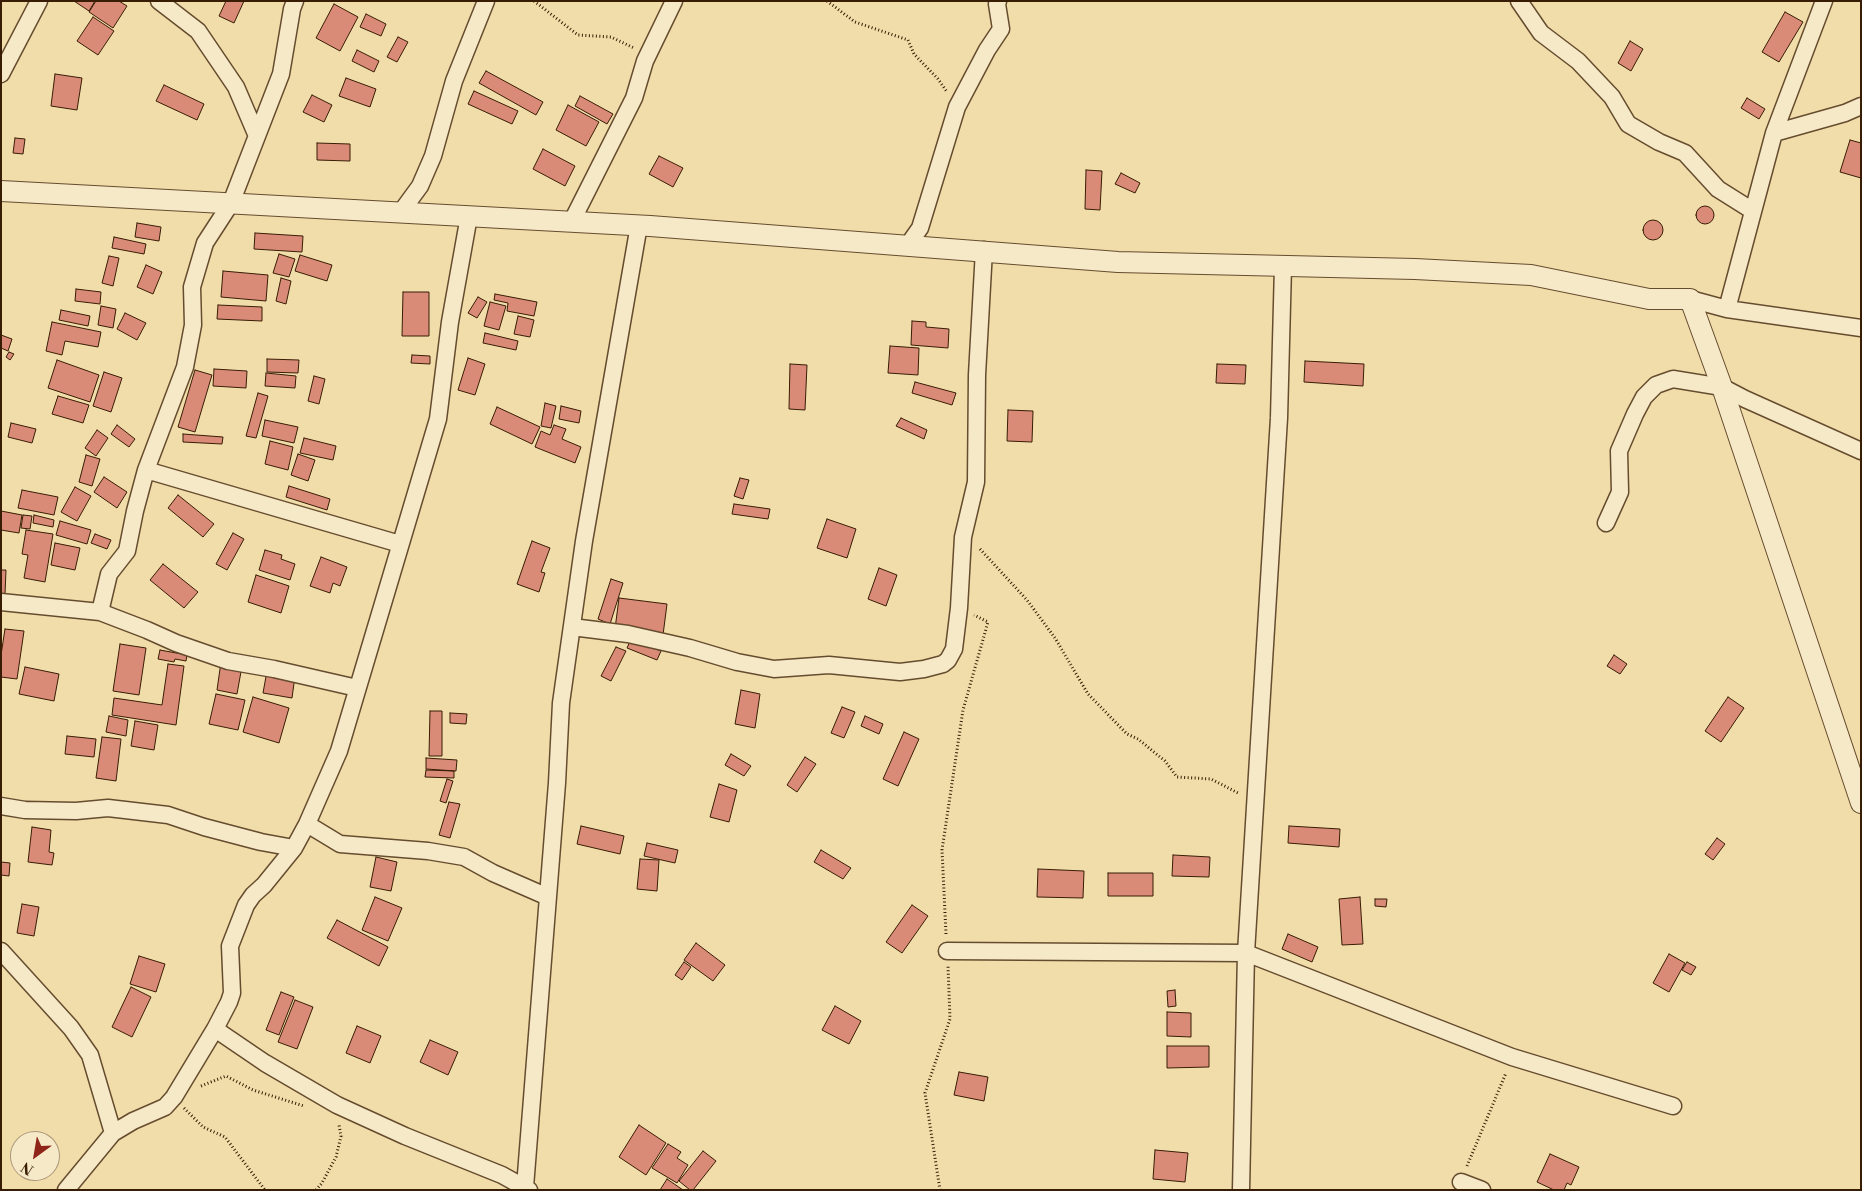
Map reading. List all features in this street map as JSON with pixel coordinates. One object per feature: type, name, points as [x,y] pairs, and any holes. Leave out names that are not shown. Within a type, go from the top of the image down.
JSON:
[{"type":"street","points":[[1,74],[39,1]]},
{"type":"street","points":[[160,1],[198,31],[236,87],[257,136]]},
{"type":"street","points":[[100,612],[109,574],[127,551],[134,511],[146,470],[185,367],[193,325],[192,287],[205,243],[231,203],[281,74],[295,1]]},
{"type":"street","points":[[401,212],[420,186],[433,156],[454,81],[486,1]]},
{"type":"street","points":[[572,221],[634,98],[645,61],[674,1]]},
{"type":"street","points":[[908,245],[920,228],[957,107],[987,50],[1001,29],[998,1]]},
{"type":"street","points":[[1519,1],[1541,33],[1578,61],[1612,97],[1628,124],[1659,142],[1685,153],[1718,189],[1753,211]]},
{"type":"street","points":[[1727,309],[1774,133],[1824,1]]},
{"type":"street","points":[[1774,133],[1846,113],[1861,106]]},
{"type":"street","points":[[1,191],[639,225],[984,250],[1118,262],[1415,269],[1531,275],[1649,299],[1690,299],[1727,309],[1861,328]]},
{"type":"street","points":[[66,1190],[113,1133],[133,1120],[165,1107],[173,1098],[226,1010],[232,993],[230,946],[246,905],[294,848],[307,824],[339,751],[438,419],[450,322],[469,216]]},
{"type":"street","points":[[215,1029],[265,1063],[336,1105],[404,1136],[502,1175],[527,1188],[557,783],[560,703],[584,541],[639,225]]},
{"type":"street","points":[[572,627],[628,634],[690,648],[738,662],[774,669],[828,665],[900,672],[924,669],[943,664],[948,660],[954,650],[959,608],[963,537],[976,482],[978,375],[984,250]]},
{"type":"street","points":[[1241,1190],[1246,953],[1279,418],[1283,266]]},
{"type":"street","points":[[1690,299],[1722,387],[1861,802]]},
{"type":"street","points":[[1606,523],[1620,492],[1619,451],[1644,397],[1656,385],[1673,379],[1722,387],[1861,451]]},
{"type":"street","points":[[146,470],[400,544]]},
{"type":"street","points":[[1,602],[100,612],[176,643],[228,661],[274,669],[357,688]]},
{"type":"street","points":[[2,806],[25,810],[51,809],[76,811],[108,808],[168,815],[204,827],[294,848]]},
{"type":"street","points":[[307,824],[340,844],[428,851],[464,857],[493,873],[548,897]]},
{"type":"street","points":[[1,951],[71,1028],[90,1055],[113,1133]]},
{"type":"street","points":[[947,951],[1246,953],[1512,1057],[1673,1106]]},
{"type":"street","points":[[1461,1182],[1482,1190]]},
{"type":"path","points":[[534,1],[578,35],[611,37],[632,46],[645,61]]},
{"type":"path","points":[[827,1],[855,22],[908,40],[914,54],[938,79],[957,107]]},
{"type":"path","points":[[963,537],[982,551],[1028,600],[1055,638],[1088,694],[1127,734],[1165,761],[1177,777],[1211,779],[1235,791],[1255,808]]},
{"type":"path","points":[[940,1190],[925,1093],[950,1019],[942,850],[963,710],[988,622],[959,608]]},
{"type":"path","points":[[1461,1182],[1512,1057]]},
{"type":"path","points":[[173,1098],[181,1097],[196,1088],[226,1076],[253,1090],[308,1108]]},
{"type":"path","points":[[173,1098],[203,1126],[225,1137],[265,1190]]},
{"type":"path","points":[[316,1190],[322,1183],[336,1157],[341,1136],[338,1122]]},
{"type":"building","points":[[74,1],[95,1],[89,11]]},
{"type":"building","points":[[96,1],[119,1],[127,6],[113,28],[89,12]]},
{"type":"building","points":[[226,1],[244,1],[234,23],[219,16]]},
{"type":"building","points":[[334,4],[358,17],[340,51],[316,38]]},
{"type":"building","points":[[1785,12],[1803,22],[1779,62],[1762,52]]},
{"type":"building","points":[[366,14],[386,24],[381,36],[360,27]]},
{"type":"building","points":[[93,17],[114,31],[98,55],[77,41]]},
{"type":"building","points":[[398,37],[408,42],[397,62],[387,57]]},
{"type":"building","points":[[1630,41],[1643,49],[1631,71],[1618,63]]},
{"type":"building","points":[[357,50],[379,61],[374,72],[352,61]]},
{"type":"building","points":[[486,71],[543,102],[536,115],[479,83]]},
{"type":"building","points":[[55,74],[82,78],[77,110],[51,106]]},
{"type":"building","points":[[346,78],[376,89],[370,107],[339,96]]},
{"type":"building","points":[[164,85],[204,104],[197,120],[156,101]]},
{"type":"building","points":[[474,91],[518,111],[512,124],[468,104]]},
{"type":"building","points":[[312,95],[332,105],[324,122],[303,112]]},
{"type":"building","points":[[580,96],[613,114],[607,124],[575,106]]},
{"type":"building","points":[[1747,98],[1765,109],[1759,119],[1741,108]]},
{"type":"building","points":[[568,105],[599,122],[586,146],[556,130]]},
{"type":"building","points":[[15,138],[25,139],[23,154],[13,153]]},
{"type":"building","points":[[1850,140],[1861,143],[1861,178],[1840,172]]},
{"type":"building","points":[[317,143],[350,144],[350,161],[317,160]]},
{"type":"building","points":[[543,149],[575,166],[565,186],[533,169]]},
{"type":"building","points":[[659,156],[683,168],[673,187],[649,174]]},
{"type":"building","points":[[1086,170],[1102,171],[1100,210],[1085,209]]},
{"type":"building","points":[[1121,173],[1140,183],[1135,193],[1115,184]]},
{"type":"building","points":[[1701,206],[1709,206],[1714,211],[1712,222],[1701,224],[1696,219],[1696,211]]},
{"type":"building","points":[[1653,220],[1660,223],[1663,230],[1660,237],[1653,240],[1646,237],[1643,230],[1646,223]]},
{"type":"building","points":[[137,223],[161,227],[159,241],[135,237]]},
{"type":"building","points":[[255,233],[303,236],[302,252],[254,249]]},
{"type":"building","points":[[114,237],[146,244],[144,254],[112,248]]},
{"type":"building","points":[[279,254],[295,259],[289,277],[273,273]]},
{"type":"building","points":[[300,255],[332,265],[327,281],[295,271]]},
{"type":"building","points":[[109,256],[119,258],[113,286],[102,283]]},
{"type":"building","points":[[146,265],[162,272],[153,294],[137,287]]},
{"type":"building","points":[[223,271],[268,275],[266,301],[221,297]]},
{"type":"building","points":[[281,278],[291,281],[286,304],[276,301]]},
{"type":"building","points":[[76,289],[101,292],[100,304],[75,301]]},
{"type":"building","points":[[403,292],[429,292],[429,336],[402,336]]},
{"type":"building","points":[[495,294],[537,302],[534,316],[507,311],[508,303],[494,300]]},
{"type":"building","points":[[478,297],[487,302],[477,318],[468,313]]},
{"type":"building","points":[[490,302],[506,306],[499,330],[484,326]]},
{"type":"building","points":[[218,305],[262,307],[262,321],[217,319]]},
{"type":"building","points":[[101,306],[116,309],[113,328],[98,325]]},
{"type":"building","points":[[61,310],[90,316],[88,326],[59,320]]},
{"type":"building","points":[[125,313],[146,323],[137,340],[117,329]]},
{"type":"building","points":[[518,316],[534,320],[530,337],[514,334]]},
{"type":"building","points":[[912,321],[926,322],[926,327],[949,329],[948,348],[911,345]]},
{"type":"building","points":[[52,322],[101,332],[98,347],[65,341],[62,355],[46,351]]},
{"type":"building","points":[[485,333],[518,341],[516,350],[483,343]]},
{"type":"building","points":[[1,335],[12,339],[8,351],[1,348]]},
{"type":"building","points":[[890,346],[919,348],[918,375],[888,373]]},
{"type":"building","points":[[9,352],[14,354],[10,360],[6,357]]},
{"type":"building","points":[[412,355],[430,356],[430,364],[411,363]]},
{"type":"building","points":[[468,358],[485,364],[475,395],[458,390]]},
{"type":"building","points":[[267,359],[299,360],[298,373],[267,372]]},
{"type":"building","points":[[57,360],[99,375],[90,402],[48,388]]},
{"type":"building","points":[[1305,361],[1364,364],[1363,386],[1304,382]]},
{"type":"building","points":[[790,364],[807,365],[805,410],[789,409]]},
{"type":"building","points":[[1217,364],[1246,365],[1245,384],[1216,383]]},
{"type":"building","points":[[214,369],[247,371],[246,388],[213,386]]},
{"type":"building","points":[[195,370],[212,375],[195,432],[178,427]]},
{"type":"building","points":[[104,372],[122,378],[111,412],[93,406]]},
{"type":"building","points":[[266,373],[296,376],[295,388],[265,386]]},
{"type":"building","points":[[314,376],[325,379],[319,404],[308,401]]},
{"type":"building","points":[[915,382],[956,393],[952,405],[912,393]]},
{"type":"building","points":[[258,393],[268,396],[256,438],[246,436]]},
{"type":"building","points":[[58,396],[89,405],[83,423],[52,414]]},
{"type":"building","points":[[545,403],[556,406],[551,428],[541,426]]},
{"type":"building","points":[[561,406],[581,411],[579,423],[559,419]]},
{"type":"building","points":[[497,407],[540,427],[532,444],[490,424]]},
{"type":"building","points":[[1008,410],[1033,411],[1032,442],[1007,441]]},
{"type":"building","points":[[901,418],[927,430],[924,439],[896,426]]},
{"type":"building","points":[[265,420],[298,427],[294,443],[262,436]]},
{"type":"building","points":[[11,423],[36,429],[32,443],[8,437]]},
{"type":"building","points":[[117,425],[135,439],[129,447],[111,434]]},
{"type":"building","points":[[554,425],[566,429],[562,439],[581,447],[575,463],[535,447],[541,431],[550,435]]},
{"type":"building","points":[[97,430],[108,438],[96,456],[85,448]]},
{"type":"building","points":[[183,434],[223,437],[222,444],[183,442]]},
{"type":"building","points":[[304,438],[336,446],[333,460],[300,453]]},
{"type":"building","points":[[270,441],[293,447],[288,470],[265,464]]},
{"type":"building","points":[[298,454],[315,460],[308,481],[291,475]]},
{"type":"building","points":[[86,455],[100,459],[92,486],[79,482]]},
{"type":"building","points":[[104,477],[127,492],[117,508],[94,492]]},
{"type":"building","points":[[740,478],[749,480],[743,499],[734,496]]},
{"type":"building","points":[[289,486],[330,499],[327,510],[286,497]]},
{"type":"building","points":[[75,487],[91,496],[77,521],[61,512]]},
{"type":"building","points":[[22,490],[58,497],[54,515],[18,508]]},
{"type":"building","points":[[178,495],[214,524],[203,537],[168,508]]},
{"type":"building","points":[[734,504],[770,509],[768,519],[732,514]]},
{"type":"building","points":[[1,511],[22,515],[19,533],[1,530]]},
{"type":"building","points":[[23,515],[32,516],[30,529],[21,528]]},
{"type":"building","points":[[34,515],[54,520],[53,527],[33,523]]},
{"type":"building","points":[[827,519],[856,529],[847,558],[817,548]]},
{"type":"building","points":[[60,521],[91,530],[87,544],[56,535]]},
{"type":"building","points":[[26,530],[53,534],[45,582],[24,578],[28,555],[22,554]]},
{"type":"building","points":[[233,533],[244,539],[227,570],[216,564]]},
{"type":"building","points":[[95,534],[111,540],[107,549],[91,543]]},
{"type":"building","points":[[532,541],[550,548],[541,572],[545,573],[539,592],[517,584]]},
{"type":"building","points":[[55,543],[80,548],[75,570],[51,565]]},
{"type":"building","points":[[265,550],[282,555],[281,559],[295,564],[290,580],[259,570]]},
{"type":"building","points":[[321,557],[347,567],[340,586],[333,583],[330,593],[310,586]]},
{"type":"building","points":[[163,564],[198,592],[184,608],[150,580]]},
{"type":"building","points":[[879,568],[897,575],[886,606],[868,599]]},
{"type":"building","points":[[1,570],[6,570],[5,594],[1,594]]},
{"type":"building","points":[[256,575],[289,586],[281,613],[248,602]]},
{"type":"building","points":[[611,579],[623,583],[610,624],[598,619]]},
{"type":"building","points":[[619,598],[667,604],[663,635],[615,629]]},
{"type":"building","points":[[5,629],[24,631],[17,679],[1,677],[1,655]]},
{"type":"building","points":[[631,639],[661,651],[657,660],[627,648]]},
{"type":"building","points":[[120,644],[146,648],[139,695],[113,691]]},
{"type":"building","points":[[616,647],[626,651],[611,681],[601,676]]},
{"type":"building","points":[[160,650],[187,655],[186,661],[175,659],[174,662],[158,659]]},
{"type":"building","points":[[1614,655],[1627,664],[1620,674],[1607,666]]},
{"type":"building","points":[[221,662],[242,666],[237,694],[217,690]]},
{"type":"building","points":[[168,664],[184,666],[176,725],[112,715],[114,698],[162,705]]},
{"type":"building","points":[[25,667],[59,674],[54,701],[19,694]]},
{"type":"building","points":[[267,671],[295,676],[292,698],[263,693]]},
{"type":"building","points":[[741,690],[760,694],[755,728],[735,724]]},
{"type":"building","points":[[216,694],[245,700],[238,730],[209,724]]},
{"type":"building","points":[[253,697],[289,708],[279,743],[243,732]]},
{"type":"building","points":[[1728,697],[1744,708],[1721,742],[1705,731]]},
{"type":"building","points":[[842,707],[855,712],[844,738],[831,733]]},
{"type":"building","points":[[430,711],[442,711],[442,756],[429,756]]},
{"type":"building","points":[[450,713],[467,714],[466,724],[450,723]]},
{"type":"building","points":[[109,716],[128,720],[126,736],[106,732]]},
{"type":"building","points":[[865,716],[883,724],[879,734],[861,726]]},
{"type":"building","points":[[135,721],[158,725],[154,750],[131,746]]},
{"type":"building","points":[[904,732],[919,739],[898,786],[883,779]]},
{"type":"building","points":[[67,736],[96,739],[94,757],[65,754]]},
{"type":"building","points":[[102,737],[121,739],[116,781],[96,778]]},
{"type":"building","points":[[731,754],[751,766],[744,776],[725,765]]},
{"type":"building","points":[[805,757],[816,764],[797,792],[787,785]]},
{"type":"building","points":[[426,758],[457,760],[456,771],[426,769]]},
{"type":"building","points":[[426,770],[454,771],[454,778],[425,777]]},
{"type":"building","points":[[447,779],[453,781],[446,803],[440,801]]},
{"type":"building","points":[[719,784],[737,790],[729,822],[710,817]]},
{"type":"building","points":[[449,802],[460,804],[450,838],[439,835]]},
{"type":"building","points":[[581,826],[624,836],[620,854],[577,844]]},
{"type":"building","points":[[1289,826],[1340,829],[1339,847],[1288,843]]},
{"type":"building","points":[[32,827],[51,830],[49,852],[54,853],[52,865],[28,862]]},
{"type":"building","points":[[1717,838],[1725,844],[1713,860],[1705,854]]},
{"type":"building","points":[[647,843],[678,850],[675,863],[644,856]]},
{"type":"building","points":[[821,850],[851,868],[843,879],[814,862]]},
{"type":"building","points":[[1173,855],[1210,857],[1209,877],[1172,876]]},
{"type":"building","points":[[376,857],[397,862],[391,891],[370,887]]},
{"type":"building","points":[[640,859],[659,860],[657,891],[637,889]]},
{"type":"building","points":[[1,862],[10,863],[9,876],[1,875]]},
{"type":"building","points":[[1038,869],[1084,871],[1083,898],[1037,897]]},
{"type":"building","points":[[1108,873],[1153,873],[1153,896],[1108,896]]},
{"type":"building","points":[[375,897],[402,908],[388,941],[362,930]]},
{"type":"building","points":[[1360,897],[1363,944],[1342,945],[1339,899]]},
{"type":"building","points":[[1375,899],[1387,899],[1386,907],[1375,906]]},
{"type":"building","points":[[22,904],[39,907],[34,936],[17,933]]},
{"type":"building","points":[[912,905],[928,916],[902,953],[886,942]]},
{"type":"building","points":[[337,920],[388,947],[379,966],[327,938]]},
{"type":"building","points":[[1288,934],[1318,947],[1312,962],[1282,949]]},
{"type":"building","points":[[696,943],[725,965],[713,981],[684,960]]},
{"type":"building","points":[[1669,954],[1685,963],[1669,992],[1653,983]]},
{"type":"building","points":[[139,956],[165,964],[156,992],[130,984]]},
{"type":"building","points":[[684,962],[691,967],[682,980],[675,975]]},
{"type":"building","points":[[1687,962],[1696,967],[1691,975],[1682,970]]},
{"type":"building","points":[[131,987],[151,997],[132,1037],[112,1027]]},
{"type":"building","points":[[1175,990],[1176,1006],[1168,1007],[1167,991]]},
{"type":"building","points":[[281,992],[294,997],[279,1035],[266,1030]]},
{"type":"building","points":[[295,1000],[313,1007],[297,1049],[278,1042]]},
{"type":"building","points":[[835,1006],[861,1021],[849,1044],[822,1030]]},
{"type":"building","points":[[1167,1012],[1191,1013],[1191,1037],[1167,1036]]},
{"type":"building","points":[[357,1026],[381,1036],[370,1063],[346,1053]]},
{"type":"building","points":[[430,1040],[458,1052],[448,1075],[420,1062]]},
{"type":"building","points":[[1167,1046],[1209,1046],[1209,1067],[1167,1068]]},
{"type":"building","points":[[959,1072],[988,1077],[984,1101],[954,1095]]},
{"type":"building","points":[[639,1125],[666,1143],[646,1175],[619,1157]]},
{"type":"building","points":[[668,1144],[681,1152],[677,1158],[688,1165],[677,1183],[652,1168]]},
{"type":"building","points":[[1155,1150],[1188,1153],[1185,1182],[1153,1179]]},
{"type":"building","points":[[703,1151],[716,1161],[693,1190],[690,1190],[679,1181]]},
{"type":"building","points":[[1550,1154],[1579,1167],[1571,1185],[1567,1183],[1564,1190],[1554,1190],[1537,1182]]},
{"type":"building","points":[[667,1179],[683,1190],[660,1190]]}]
